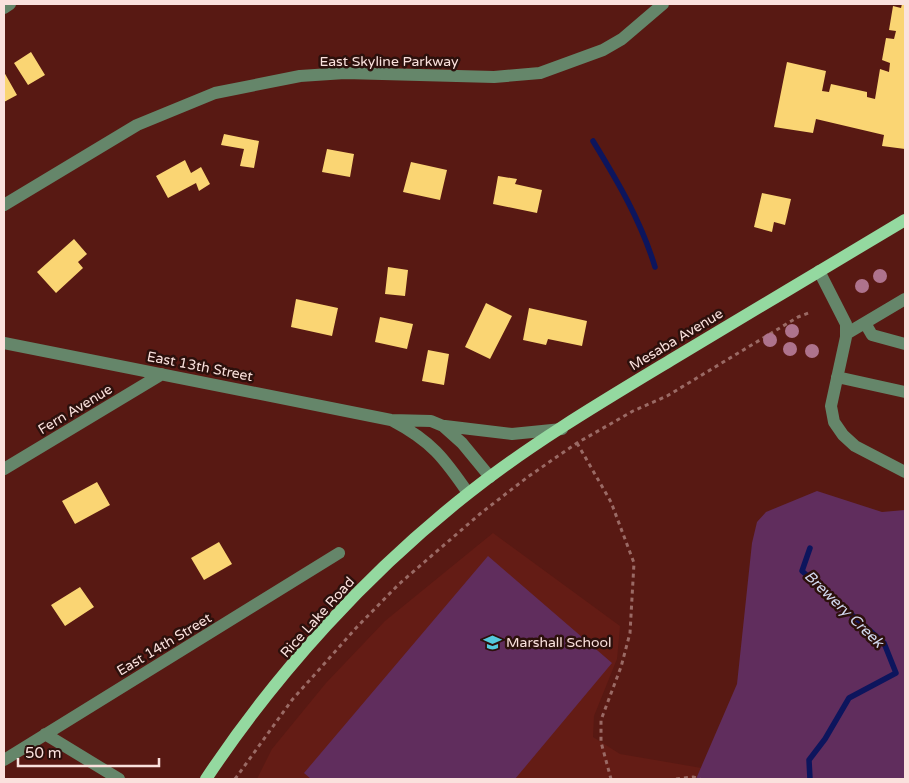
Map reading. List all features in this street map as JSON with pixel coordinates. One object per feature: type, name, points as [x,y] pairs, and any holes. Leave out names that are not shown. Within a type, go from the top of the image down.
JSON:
[{"type":"main road","name":"Mesaba Avenue","points":[[468,493],[627,387],[905,220]]},
{"type":"main road","name":"Rice Lake Road","points":[[206,779],[274,688],[325,628],[404,548],[468,493]]},
{"type":"street","points":[[4,8],[10,4]]},
{"type":"street","name":"East Skyline Parkway","points":[[4,205],[137,125],[215,93],[300,76],[336,74],[494,77],[540,73],[603,50],[622,39],[663,4]]},
{"type":"street","points":[[819,271],[846,324],[846,334],[831,406],[834,422],[843,435],[855,446],[905,472]]},
{"type":"street","points":[[846,334],[905,299]]},
{"type":"street","points":[[865,322],[872,335],[905,344]]},
{"type":"street","name":"East 13th Street","points":[[4,343],[391,420],[431,421],[443,426],[462,443],[490,477]]},
{"type":"street","name":"Fern Avenue","points":[[4,469],[162,374]]},
{"type":"street","points":[[837,377],[905,392]]},
{"type":"street","name":"East 13th Street","points":[[391,420],[429,442],[468,493]]},
{"type":"street","points":[[443,426],[512,434],[562,429]]},
{"type":"street","name":"East 14th Street","points":[[4,760],[339,553]]},
{"type":"street","points":[[45,734],[119,779]]},
{"type":"path","points":[[235,779],[292,700],[356,628],[399,584],[481,514],[529,476],[577,443],[632,411],[668,396],[798,317],[811,312]]},
{"type":"path","points":[[577,443],[611,502],[634,563],[630,633],[621,668],[601,720],[601,742],[611,779]]},
{"type":"path","points":[[676,779],[693,777],[700,779]]},
{"type":"shaded area","points":[[817,491],[882,512],[905,510],[905,779],[696,779],[737,684],[752,543],[757,522],[766,512]]},
{"type":"shaded area","name":"Marshall School","points":[[493,533],[620,626],[617,659],[594,716],[593,737],[620,754],[766,779],[257,779],[272,749],[326,683],[385,621]]},
{"type":"shaded area","name":"Marshall School","points":[[488,556],[612,663],[515,779],[311,779],[304,773]]},
{"type":"building","points":[[902,4],[905,4],[905,149],[882,146],[884,135],[816,119],[813,133],[774,127],[787,62],[826,71],[822,91],[829,92],[831,84],[867,92],[867,97],[875,99],[880,69],[889,72],[890,63],[882,60],[886,38],[894,39],[896,31],[889,30],[893,6],[901,8]]},
{"type":"building","points":[[31,52],[45,75],[28,85],[14,63]]},
{"type":"building","points":[[4,72],[17,95],[4,102]]},
{"type":"building","points":[[224,134],[259,141],[254,168],[240,166],[244,149],[221,145]]},
{"type":"building","points":[[327,149],[354,154],[350,177],[322,172]]},
{"type":"building","points":[[185,160],[191,173],[201,167],[210,184],[199,191],[196,183],[168,198],[156,176]]},
{"type":"building","points":[[411,162],[447,170],[440,200],[403,192]]},
{"type":"building","points":[[498,176],[517,179],[515,184],[542,190],[537,213],[493,204]]},
{"type":"building","points":[[762,193],[791,199],[785,225],[774,222],[772,232],[754,227]]},
{"type":"building","points":[[74,239],[87,254],[78,262],[83,268],[56,293],[37,272]]},
{"type":"building","points":[[388,267],[408,270],[405,296],[385,294]]},
{"type":"building","points":[[296,299],[338,308],[332,336],[291,327]]},
{"type":"building","points":[[486,303],[512,316],[490,359],[465,347]]},
{"type":"building","points":[[529,308],[587,321],[582,346],[548,339],[546,345],[523,340]]},
{"type":"building","points":[[380,317],[413,324],[407,349],[375,342]]},
{"type":"building","points":[[428,350],[449,354],[444,385],[422,381]]},
{"type":"building","points":[[97,482],[110,505],[75,524],[62,501]]},
{"type":"building","points":[[219,542],[232,564],[204,580],[191,558]]},
{"type":"building","points":[[80,587],[94,607],[65,626],[51,605]]},
{"type":"waterway","points":[[593,141],[636,218],[655,267]]},
{"type":"waterway","name":"Brewery Creek","points":[[810,548],[802,571],[884,643],[896,673],[849,698],[825,739],[809,760],[810,779]]},
{"type":"place","name":"Marshall School","points":[[492,642]]}]
